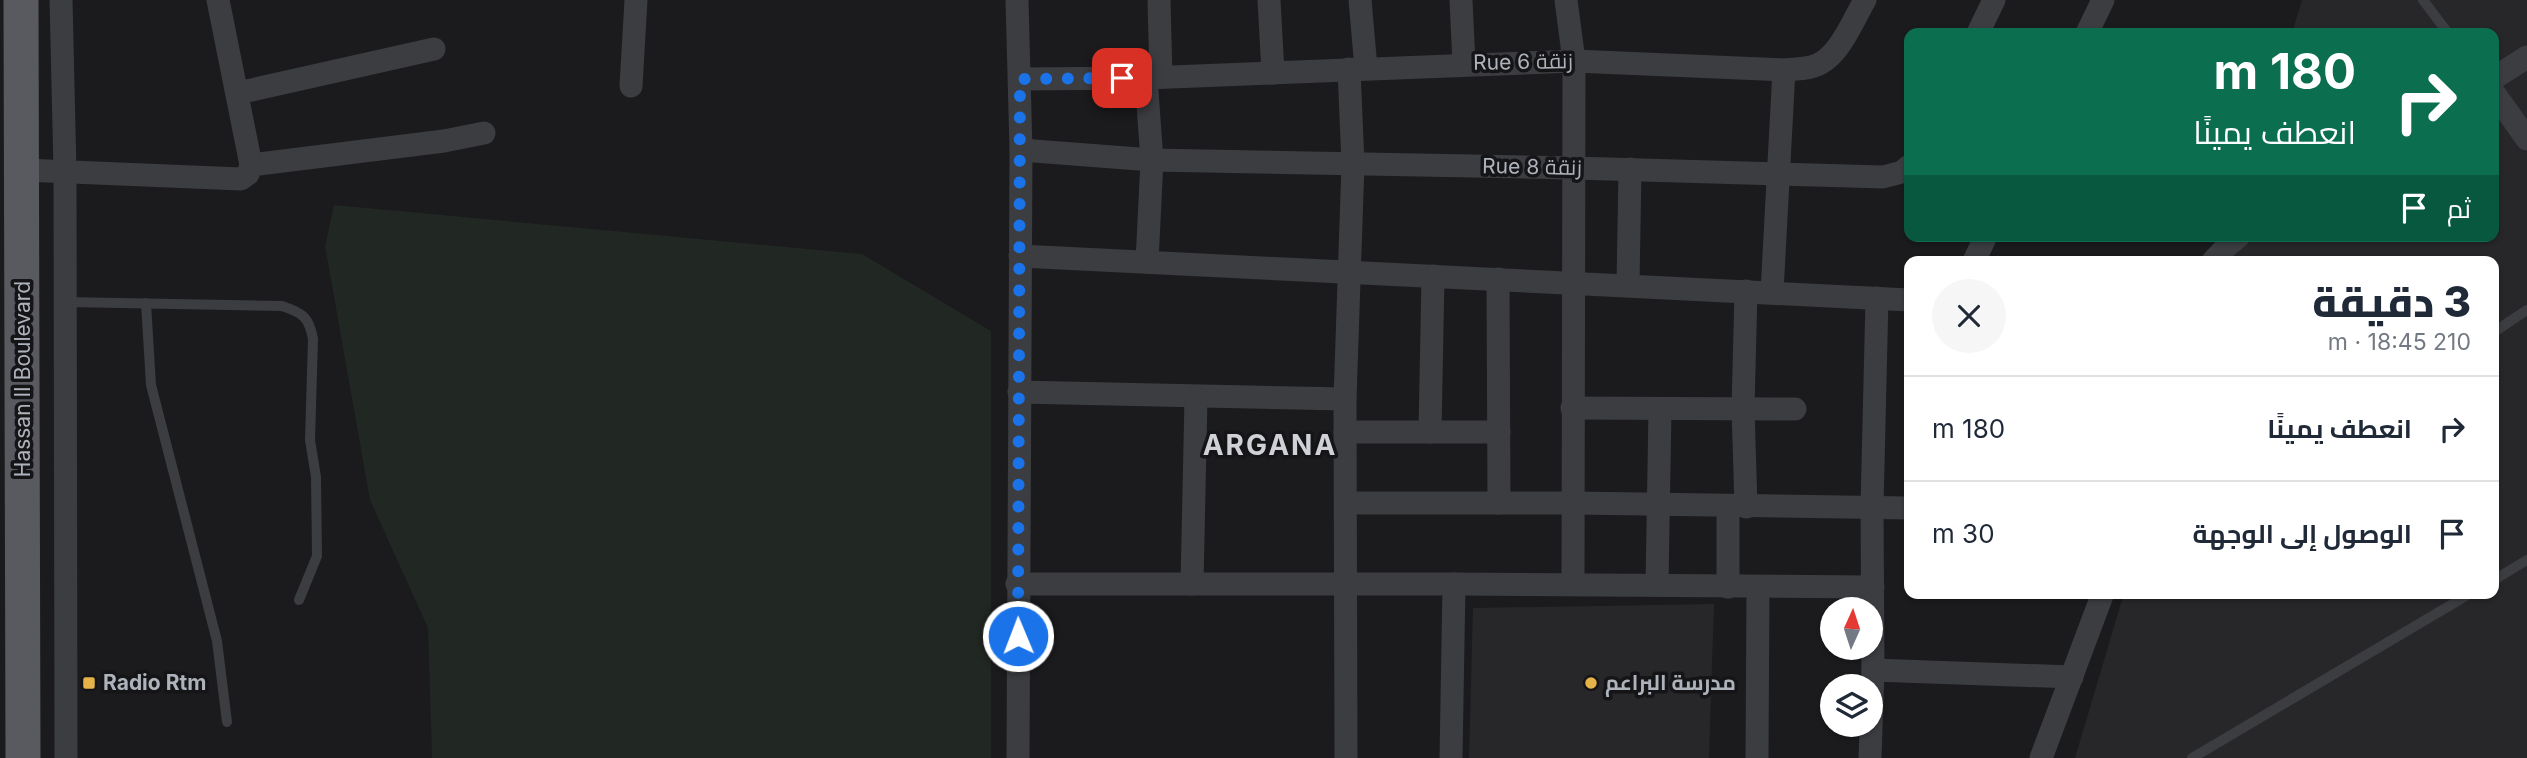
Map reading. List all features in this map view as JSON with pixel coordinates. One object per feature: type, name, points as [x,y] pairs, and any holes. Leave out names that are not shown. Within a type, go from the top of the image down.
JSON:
[{"type":"main road","name":"Hassan II Boulevard","points":[[21,0],[23,758]]},
{"type":"street","points":[[61,0],[65,170],[66,758]]},
{"type":"street","points":[[23,170],[65,170],[199,179],[241,179],[247,174],[251,165],[218,0]]},
{"type":"street","points":[[631,86],[636,0]]},
{"type":"street","points":[[1017,0],[1021,150],[1017,758]]},
{"type":"street","points":[[1147,262],[1153,78],[1159,0]]},
{"type":"street","points":[[1269,0],[1273,73]]},
{"type":"street","points":[[1346,758],[1345,399],[1360,0]]},
{"type":"street","points":[[1461,0],[1464,64]]},
{"type":"street","points":[[1566,0],[1574,61],[1573,584]]},
{"type":"street","name":"Rue 6 زنقة","points":[[1020,79],[1153,78],[1574,61],[1784,70],[1814,67],[1826,60],[1838,46],[1865,0]]},
{"type":"street","points":[[1980,28],[1994,0]]},
{"type":"street","points":[[2089,28],[2103,0]]},
{"type":"street","points":[[238,93],[434,49]]},
{"type":"street","points":[[2499,75],[2527,57]]},
{"type":"street","points":[[1772,292],[1784,70]]},
{"type":"street","points":[[2499,100],[2527,139]]},
{"type":"street","points":[[251,165],[444,141],[484,133]]},
{"type":"street","name":"Rue 8 زنقة","points":[[1021,150],[1152,160],[1574,167],[1883,177],[1904,171]]},
{"type":"street","points":[[1628,285],[1630,169]]},
{"type":"street","points":[[2218,256],[2233,242]]},
{"type":"street","points":[[1020,256],[1904,300]]},
{"type":"street","points":[[1430,432],[1433,276]]},
{"type":"street","points":[[1498,279],[1499,503]]},
{"type":"street","points":[[1728,587],[1737,506],[1743,408],[1746,291]]},
{"type":"street","points":[[1870,758],[1877,298]]},
{"type":"street","points":[[1019,392],[1196,398],[1345,399]]},
{"type":"street","points":[[1192,584],[1196,398]]},
{"type":"street","points":[[1572,408],[1795,409]]},
{"type":"street","points":[[1657,585],[1660,409]]},
{"type":"street","points":[[1345,432],[1499,432]]},
{"type":"street","points":[[1346,503],[1904,508]]},
{"type":"street","points":[[1017,584],[1873,587]]},
{"type":"street","points":[[1451,758],[1454,584]]},
{"type":"street","points":[[1757,758],[1758,587]]},
{"type":"street","points":[[2041,758],[2101,599]]},
{"type":"street","points":[[1873,670],[2072,677]]},
{"type":"lane","points":[[2423,0],[2444,28]]},
{"type":"lane","points":[[65,302],[282,306],[299,312],[310,324],[313,339],[310,440],[316,477],[317,556],[299,600]]},
{"type":"lane","points":[[146,303],[151,385],[217,641],[227,722]]},
{"type":"lane","points":[[2499,328],[2527,310]]},
{"type":"lane","points":[[2499,577],[2527,560]]},
{"type":"lane","points":[[2192,758],[2461,599]]},
{"type":"shaded area","points":[[2302,0],[2527,0],[2527,758],[2075,758],[2122,599],[2499,599],[2499,256],[2225,256],[2229,242],[2499,242],[2499,28],[2294,28]]},
{"type":"shaded area","points":[[334,205],[862,254],[991,331],[991,758],[432,758],[428,628],[370,500],[325,246]]},
{"type":"shaded area","name":"مدرسة البراعم","points":[[1714,604],[1709,758],[1469,758],[1473,608]]},
{"type":"place","name":"Radio Rtm","points":[[89,683]]},
{"type":"place","name":"مدرسة البراعم","points":[[1591,683]]},
{"type":"district","name":"ARGANA","points":[[1270,445]]},
{"type":"route","points":[[1018,636],[1020,79],[1122,78]]}]
